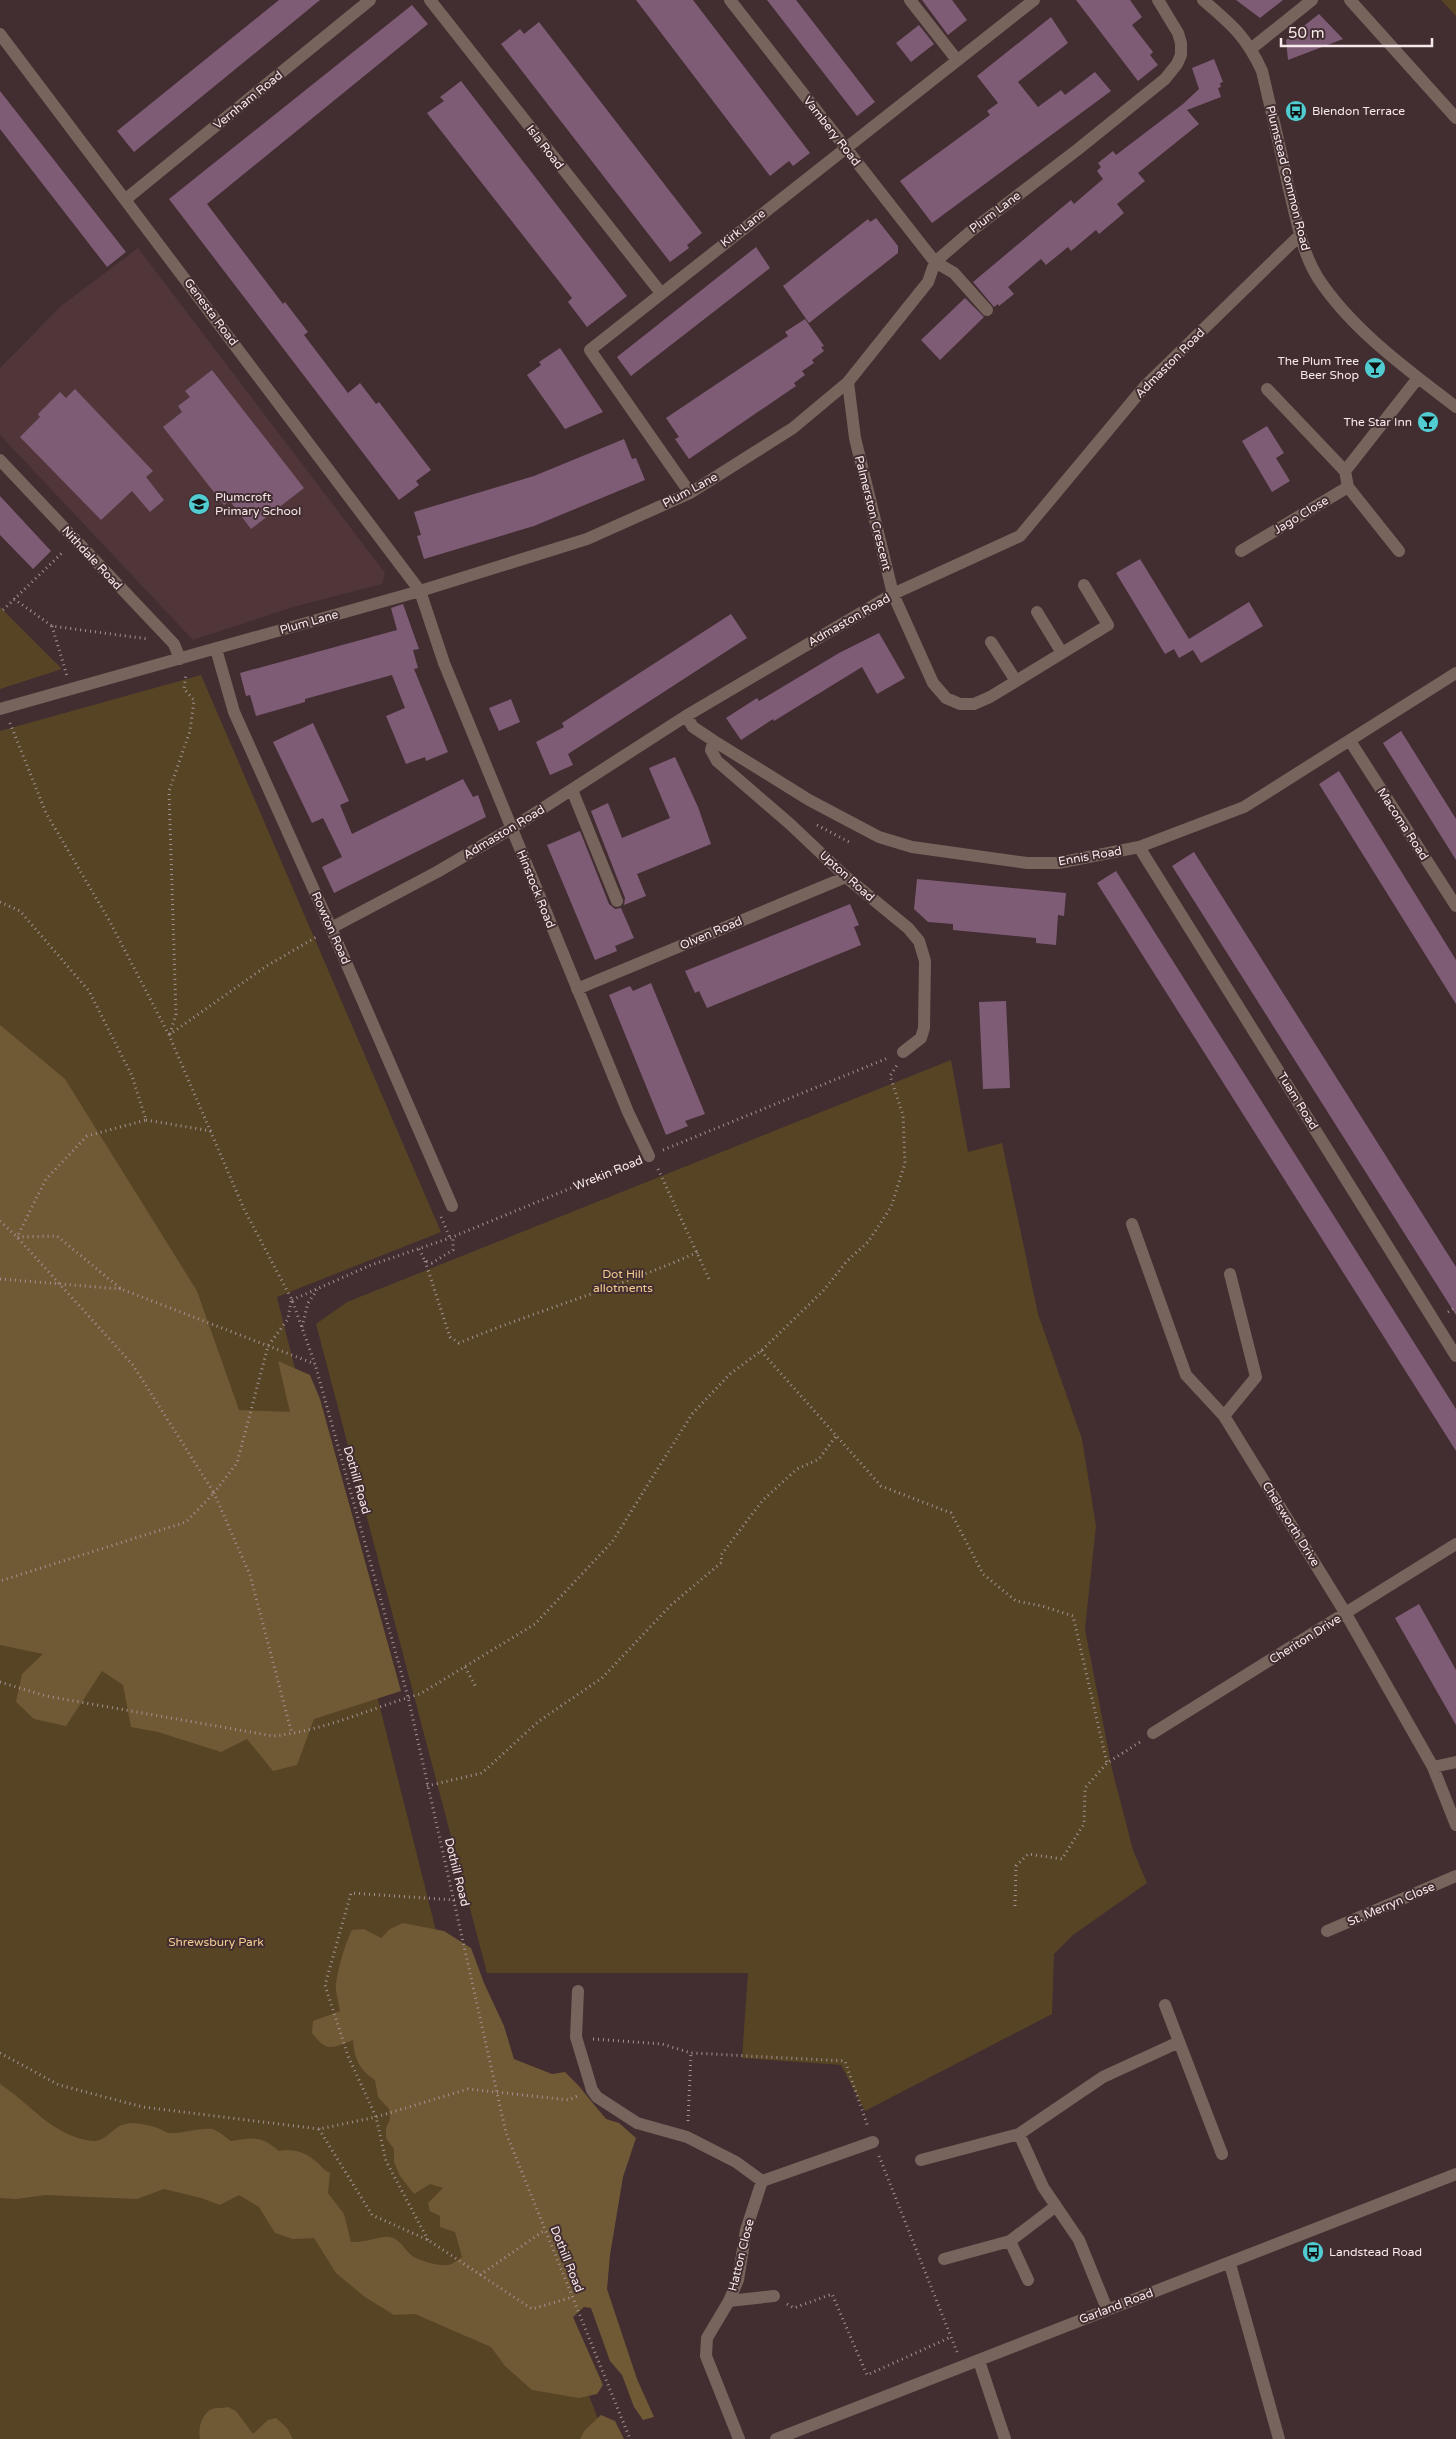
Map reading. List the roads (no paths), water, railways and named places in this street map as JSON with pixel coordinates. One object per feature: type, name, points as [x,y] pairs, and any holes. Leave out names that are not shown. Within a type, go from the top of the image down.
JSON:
[{"type":"street","name":"Vernham Road","points":[[126,199],[370,0]]},
{"type":"street","name":"Isla Road","points":[[430,0],[661,293]]},
{"type":"street","name":"Vambery Road","points":[[730,0],[935,262],[954,273],[987,310]]},
{"type":"street","points":[[910,0],[957,60]]},
{"type":"street","name":"Kirk Lane","points":[[690,493],[590,350],[1034,0]]},
{"type":"street","name":"Plum Lane","points":[[2,708],[420,591],[587,539],[690,493],[793,428],[848,382],[928,282],[935,262],[971,230],[1077,150],[1165,79],[1177,64],[1180,55],[1180,43],[1178,32],[1158,0]]},
{"type":"street","name":"Plumstead Common Road","points":[[1203,0],[1238,31],[1252,48],[1262,71],[1300,235],[1318,278],[1335,301],[1360,326],[1418,378],[1456,407]]},
{"type":"street","points":[[1252,48],[1312,0]]},
{"type":"street","points":[[1350,0],[1456,118]]},
{"type":"street","name":"Genesta Road","points":[[0,34],[420,591]]},
{"type":"street","name":"Admaston Road","points":[[331,928],[437,872],[512,828],[686,716],[893,594],[1020,536],[1145,386],[1300,235]]},
{"type":"street","points":[[1345,471],[1418,378]]},
{"type":"street","name":"Palmerston Crescent","points":[[848,382],[855,438],[893,594],[933,683],[946,698],[960,704],[974,704],[1016,681],[1108,625],[1084,585]]},
{"type":"street","points":[[1267,390],[1345,471],[1348,487],[1399,551]]},
{"type":"street","name":"Nithdale Road","points":[[0,460],[174,644],[180,659]]},
{"type":"street","name":"Jago Close","points":[[1241,551],[1348,487]]},
{"type":"street","name":"Hinstock Road","points":[[420,591],[444,663],[628,1112],[649,1156]]},
{"type":"street","points":[[1037,612],[1062,653]]},
{"type":"street","points":[[991,642],[1016,681]]},
{"type":"street","name":"Rowton Road","points":[[216,649],[234,712],[331,928],[452,1206]]},
{"type":"street","name":"Ennis Road","points":[[686,716],[693,728],[809,800],[879,837],[912,847],[1027,863],[1058,863],[1139,847],[1244,806],[1456,673]]},
{"type":"street","name":"Upton Road","points":[[714,741],[711,750],[717,761],[790,824],[846,877],[908,928],[919,942],[925,961],[924,1028],[921,1038],[903,1052]]},
{"type":"street","name":"Macoma Road","points":[[1350,741],[1456,906]]},
{"type":"street","points":[[572,790],[618,901]]},
{"type":"street","name":"Tuam Road","points":[[1139,847],[1456,1356]]},
{"type":"street","name":"Olven Road","points":[[577,989],[846,877]]},
{"type":"street","name":"Chelsworth Drive","points":[[1132,1224],[1186,1375],[1224,1416],[1346,1614],[1433,1767],[1456,1825]]},
{"type":"street","points":[[1224,1416],[1256,1377],[1230,1274]]},
{"type":"street","name":"Cheriton Drive","points":[[1153,1733],[1456,1544]]},
{"type":"street","points":[[1433,1767],[1456,1762]]},
{"type":"street","name":"St. Merryn Close","points":[[1327,1931],[1456,1876]]},
{"type":"street","points":[[578,1991],[576,2037],[592,2090],[597,2096],[637,2123],[687,2137],[736,2162],[762,2181],[873,2142]]},
{"type":"street","points":[[1165,2005],[1222,2154]]},
{"type":"street","points":[[921,2160],[1019,2134],[1103,2077],[1179,2042]]},
{"type":"street","points":[[1019,2134],[1043,2187],[1079,2240],[1107,2309]]},
{"type":"street","name":"Garland Road","points":[[776,2439],[964,2366],[979,2362],[1107,2309],[1230,2264],[1456,2174]]},
{"type":"street","name":"Hatton Close","points":[[739,2439],[706,2356],[707,2338],[729,2301],[738,2280],[746,2230],[762,2181]]},
{"type":"street","points":[[944,2259],[1010,2241],[1056,2206]]},
{"type":"street","points":[[1010,2241],[1028,2280]]},
{"type":"street","points":[[1230,2264],[1279,2439]]},
{"type":"street","name":"Hatton Close","points":[[729,2301],[774,2296]]},
{"type":"street","points":[[979,2362],[1005,2439]]},
{"type":"place","name":"Blendon Terrace","points":[[1296,111]]},
{"type":"place","name":"The Plum Tree Beer Shop","points":[[1375,368]]},
{"type":"place","name":"The Star Inn","points":[[1428,422]]},
{"type":"place","name":"Plumcroft Primary School","points":[[199,504]]},
{"type":"place","name":"Landstead Road","points":[[1313,2252]]},
{"type":"park label","name":"Dot Hill allotments","points":[[623,1281]]},
{"type":"park label","name":"Shrewsbury Park","points":[[216,1942]]}]
